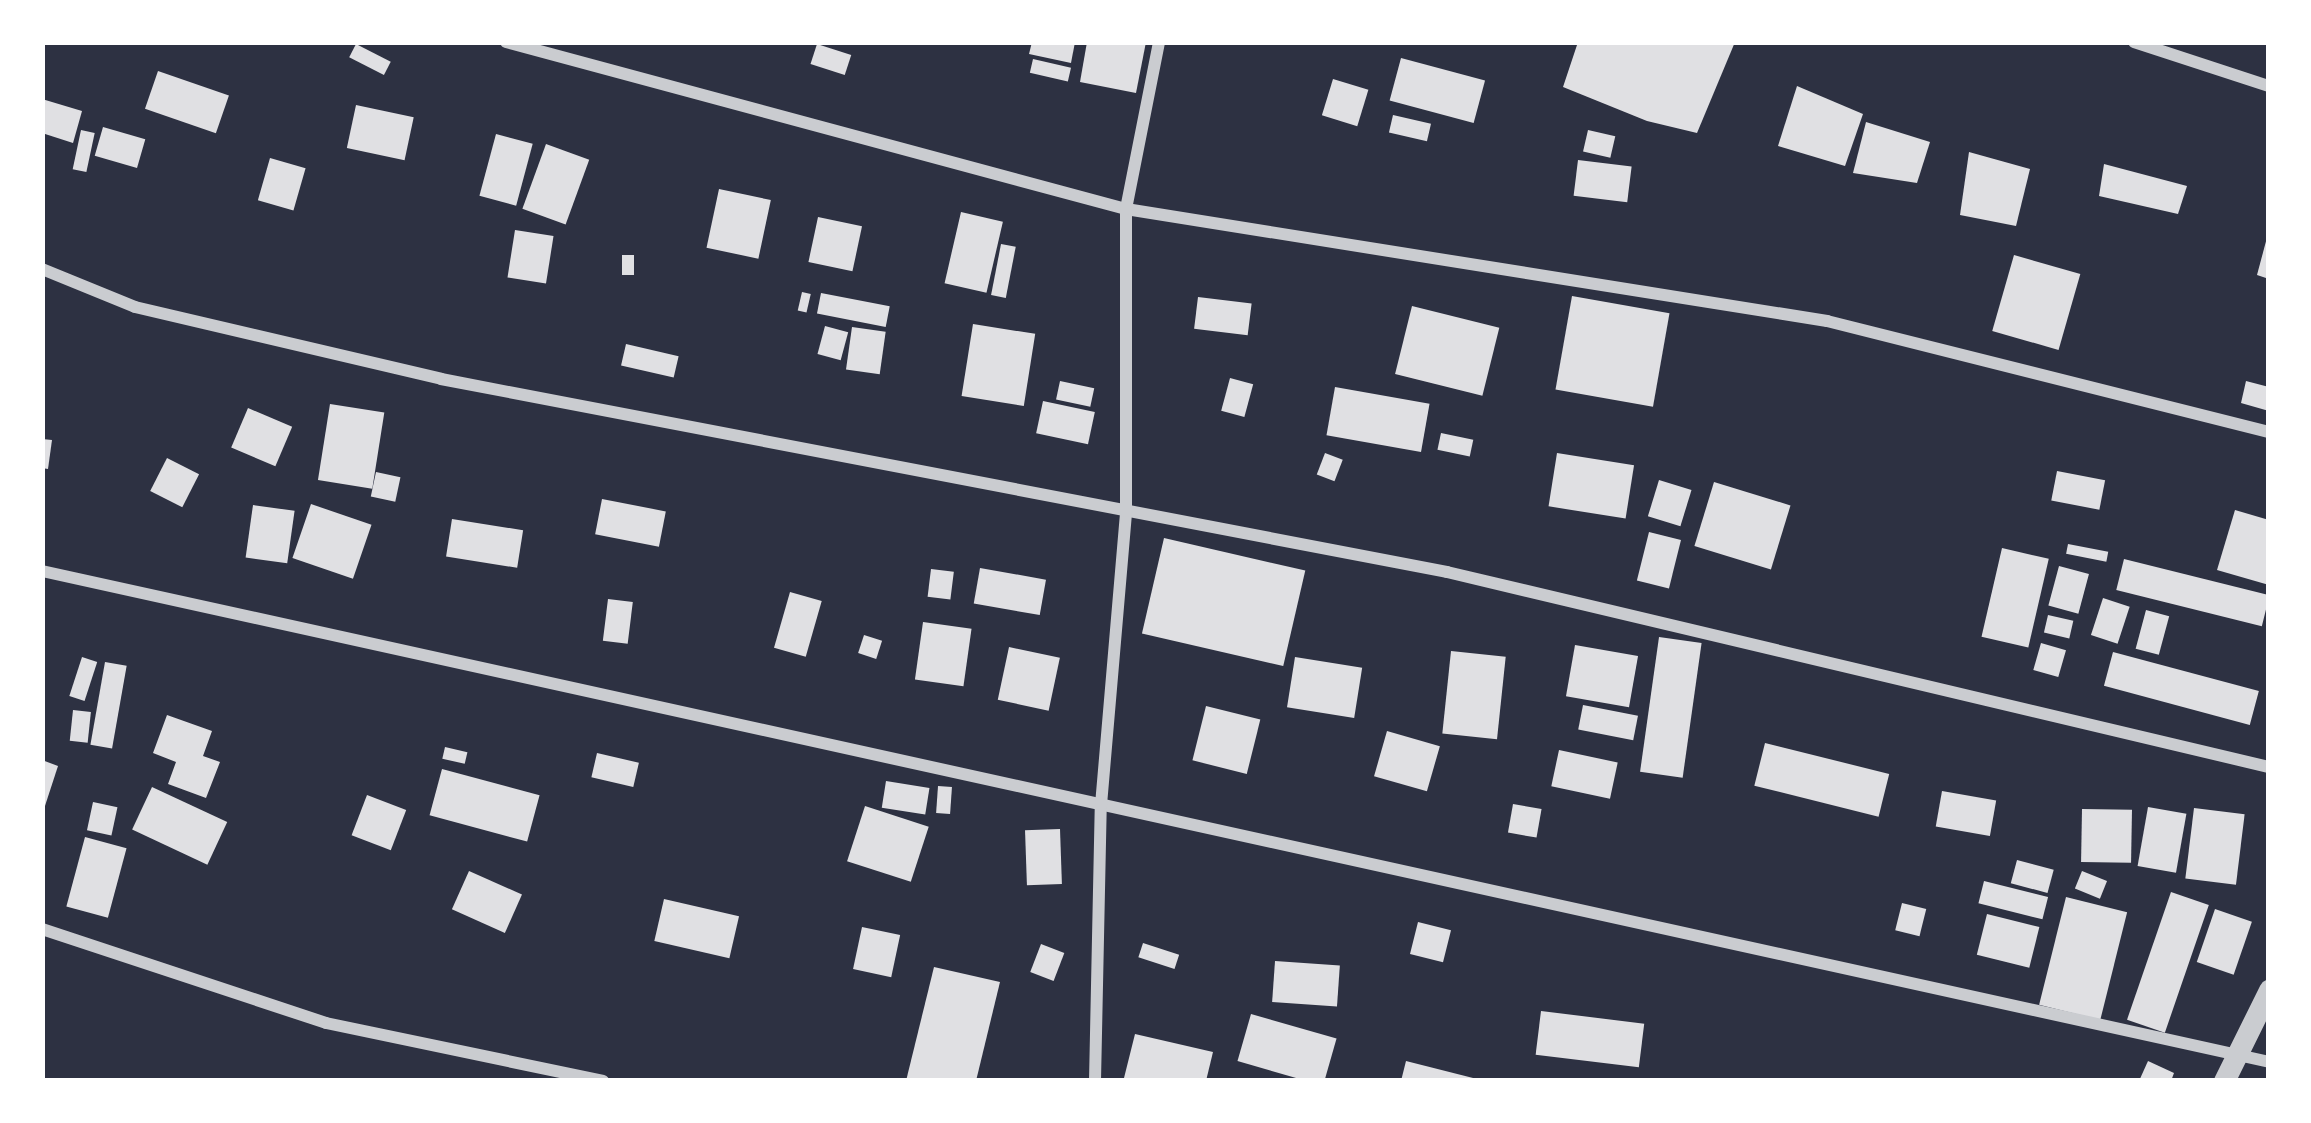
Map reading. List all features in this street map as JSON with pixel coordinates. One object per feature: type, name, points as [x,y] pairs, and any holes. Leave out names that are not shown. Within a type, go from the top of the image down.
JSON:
[{"type":"street","points":[[506,42],[1126,209],[1827,321],[2269,432]]},
{"type":"street","points":[[1095,1081],[1101,806],[1126,511],[1126,209],[1159,42]]},
{"type":"street","points":[[2134,42],[2269,86]]},
{"type":"street","points":[[42,269],[136,307],[441,379],[1447,572],[2269,767]]},
{"type":"street","points":[[42,571],[2269,1062]]},
{"type":"street","points":[[42,929],[326,1024],[603,1081]]},
{"type":"street","points":[[2224,1081],[2269,990]]},
{"type":"building","points":[[1032,42],[1075,42],[1071,63],[1029,54]]},
{"type":"building","points":[[1087,42],[1146,42],[1136,93],[1080,82]]},
{"type":"building","points":[[1578,42],[1735,42],[1697,133],[1647,121],[1563,87]]},
{"type":"building","points":[[356,44],[391,62],[384,75],[349,57]]},
{"type":"building","points":[[817,44],[851,55],[845,75],[811,64]]},
{"type":"building","points":[[1401,58],[1485,81],[1474,123],[1390,101]]},
{"type":"building","points":[[1033,59],[1071,68],[1068,81],[1030,73]]},
{"type":"building","points":[[158,71],[229,95],[216,133],[145,109]]},
{"type":"building","points":[[1333,79],[1368,90],[1357,126],[1322,115]]},
{"type":"building","points":[[1797,86],[1863,114],[1845,166],[1778,146]]},
{"type":"building","points":[[42,99],[82,111],[73,143],[42,133]]},
{"type":"building","points":[[356,105],[414,117],[405,160],[347,148]]},
{"type":"building","points":[[1393,115],[1431,124],[1427,141],[1389,133]]},
{"type":"building","points":[[1866,122],[1930,142],[1917,183],[1853,173]]},
{"type":"building","points":[[103,127],[145,139],[137,168],[95,156]]},
{"type":"building","points":[[81,130],[95,133],[86,172],[73,169]]},
{"type":"building","points":[[1588,130],[1615,136],[1610,158],[1583,151]]},
{"type":"building","points":[[496,134],[533,144],[516,206],[479,196]]},
{"type":"building","points":[[546,144],[589,160],[566,225],[522,209]]},
{"type":"building","points":[[1969,152],[2030,169],[2016,226],[1960,215]]},
{"type":"building","points":[[270,158],[306,168],[293,210],[258,200]]},
{"type":"building","points":[[1578,160],[1632,167],[1627,202],[1574,196]]},
{"type":"building","points":[[2104,164],[2187,186],[2178,214],[2099,196]]},
{"type":"building","points":[[719,189],[771,200],[758,259],[707,248]]},
{"type":"building","points":[[961,212],[1003,222],[986,293],[945,283]]},
{"type":"building","points":[[818,217],[862,226],[852,271],[808,262]]},
{"type":"building","points":[[515,230],[554,236],[546,284],[507,277]]},
{"type":"building","points":[[2269,230],[2269,279],[2257,275]]},
{"type":"building","points":[[1001,244],[1016,247],[1006,298],[991,295]]},
{"type":"building","points":[[622,255],[634,255],[634,275],[622,275]]},
{"type":"building","points":[[2014,255],[2080,274],[2059,350],[1992,331]]},
{"type":"building","points":[[802,292],[811,294],[806,313],[798,311]]},
{"type":"building","points":[[821,293],[890,306],[886,327],[817,314]]},
{"type":"building","points":[[1572,296],[1669,313],[1653,407],[1556,390]]},
{"type":"building","points":[[1198,297],[1252,304],[1248,335],[1194,329]]},
{"type":"building","points":[[1412,306],[1499,328],[1482,396],[1395,374]]},
{"type":"building","points":[[973,324],[1035,334],[1024,406],[962,396]]},
{"type":"building","points":[[825,326],[848,332],[841,360],[817,354]]},
{"type":"building","points":[[852,327],[886,332],[880,374],[846,370]]},
{"type":"building","points":[[626,344],[679,356],[674,378],[621,365]]},
{"type":"building","points":[[1230,378],[1253,384],[1244,417],[1221,411]]},
{"type":"building","points":[[1060,381],[1094,388],[1090,407],[1056,400]]},
{"type":"building","points":[[2246,381],[2269,387],[2269,411],[2241,403]]},
{"type":"building","points":[[1335,387],[1430,404],[1421,452],[1326,435]]},
{"type":"building","points":[[1043,401],[1095,412],[1088,444],[1036,433]]},
{"type":"building","points":[[330,404],[384,413],[372,489],[318,480]]},
{"type":"building","points":[[248,408],[292,427],[275,466],[231,448]]},
{"type":"building","points":[[1441,433],[1473,440],[1470,456],[1437,450]]},
{"type":"building","points":[[42,439],[52,440],[48,469],[42,468]]},
{"type":"building","points":[[1325,453],[1343,460],[1334,481],[1317,474]]},
{"type":"building","points":[[1557,453],[1634,465],[1626,519],[1549,506]]},
{"type":"building","points":[[167,458],[199,474],[182,507],[150,491]]},
{"type":"building","points":[[2057,471],[2105,480],[2099,510],[2051,500]]},
{"type":"building","points":[[376,472],[400,477],[395,502],[371,496]]},
{"type":"building","points":[[1659,480],[1692,490],[1680,526],[1648,516]]},
{"type":"building","points":[[1714,482],[1791,505],[1771,569],[1694,546]]},
{"type":"building","points":[[602,499],[666,511],[659,547],[595,534]]},
{"type":"building","points":[[311,504],[372,525],[353,579],[292,558]]},
{"type":"building","points":[[253,505],[295,511],[287,563],[246,557]]},
{"type":"building","points":[[2235,510],[2269,520],[2269,585],[2217,570]]},
{"type":"building","points":[[452,519],[523,530],[517,568],[446,557]]},
{"type":"building","points":[[1649,532],[1681,540],[1669,588],[1637,581]]},
{"type":"building","points":[[1164,538],[1305,571],[1283,666],[1142,633]]},
{"type":"building","points":[[2068,544],[2108,552],[2106,562],[2066,554]]},
{"type":"building","points":[[2002,548],[2049,559],[2028,647],[1982,637]]},
{"type":"building","points":[[2124,559],[2269,595],[2262,626],[2116,590]]},
{"type":"building","points":[[2059,566],[2089,574],[2078,614],[2048,606]]},
{"type":"building","points":[[980,568],[1046,580],[1040,615],[974,603]]},
{"type":"building","points":[[931,569],[954,572],[950,600],[928,597]]},
{"type":"building","points":[[790,592],[822,601],[806,657],[774,648]]},
{"type":"building","points":[[2103,598],[2130,607],[2118,644],[2091,635]]},
{"type":"building","points":[[608,599],[633,602],[628,644],[603,641]]},
{"type":"building","points":[[2146,610],[2169,616],[2159,655],[2136,649]]},
{"type":"building","points":[[2048,615],[2073,621],[2069,638],[2044,633]]},
{"type":"building","points":[[923,622],[972,629],[963,686],[915,679]]},
{"type":"building","points":[[864,635],[882,641],[876,659],[858,653]]},
{"type":"building","points":[[1659,637],[1702,643],[1683,778],[1640,772]]},
{"type":"building","points":[[2041,643],[2066,650],[2058,677],[2033,670]]},
{"type":"building","points":[[1575,645],[1638,656],[1629,707],[1566,696]]},
{"type":"building","points":[[1009,647],[1060,658],[1049,711],[998,700]]},
{"type":"building","points":[[1451,651],[1506,657],[1497,739],[1442,734]]},
{"type":"building","points":[[2113,652],[2259,691],[2250,725],[2104,686]]},
{"type":"building","points":[[82,657],[97,662],[85,701],[69,696]]},
{"type":"building","points":[[1295,657],[1362,668],[1354,718],[1287,707]]},
{"type":"building","points":[[105,662],[127,666],[112,749],[90,745]]},
{"type":"building","points":[[1583,705],[1638,716],[1633,740],[1578,730]]},
{"type":"building","points":[[1206,706],[1260,720],[1247,774],[1192,760]]},
{"type":"building","points":[[73,710],[91,712],[88,743],[70,741]]},
{"type":"building","points":[[167,715],[212,731],[203,756],[220,762],[206,798],[168,784],[176,762],[153,753]]},
{"type":"building","points":[[1387,731],[1440,746],[1427,791],[1374,776]]},
{"type":"building","points":[[1765,743],[1889,774],[1879,817],[1754,786]]},
{"type":"building","points":[[445,747],[467,752],[465,764],[442,759]]},
{"type":"building","points":[[1559,750],[1618,762],[1610,799],[1551,786]]},
{"type":"building","points":[[597,753],[639,763],[633,787],[591,777]]},
{"type":"building","points":[[42,760],[58,766],[43,812],[42,811]]},
{"type":"building","points":[[442,769],[540,795],[527,842],[430,815]]},
{"type":"building","points":[[886,781],[929,788],[925,815],[882,808]]},
{"type":"building","points":[[938,786],[952,787],[950,814],[936,813]]},
{"type":"building","points":[[152,787],[227,822],[207,865],[132,830]]},
{"type":"building","points":[[1942,791],[1996,801],[1990,836],[1936,826]]},
{"type":"building","points":[[367,795],[406,810],[391,850],[352,835]]},
{"type":"building","points":[[93,802],[117,807],[111,836],[87,830]]},
{"type":"building","points":[[1513,804],[1542,809],[1537,838],[1508,833]]},
{"type":"building","points":[[865,806],[929,827],[911,882],[847,861]]},
{"type":"building","points":[[2148,807],[2186,814],[2176,873],[2138,866]]},
{"type":"building","points":[[2194,808],[2245,814],[2236,885],[2185,878]]},
{"type":"building","points":[[2082,809],[2132,810],[2131,863],[2081,862]]},
{"type":"building","points":[[1060,829],[1062,884],[1027,885],[1025,830]]},
{"type":"building","points":[[85,837],[127,848],[108,918],[66,907]]},
{"type":"building","points":[[2017,860],[2054,870],[2047,893],[2011,883]]},
{"type":"building","points":[[469,871],[522,895],[505,933],[452,909]]},
{"type":"building","points":[[2082,871],[2107,881],[2100,899],[2075,889]]},
{"type":"building","points":[[1984,881],[2048,897],[2042,919],[1978,903]]},
{"type":"building","points":[[2171,892],[2209,905],[2165,1033],[2127,1020]]},
{"type":"building","points":[[2066,897],[2127,912],[2100,1020],[2039,1005]]},
{"type":"building","points":[[664,899],[739,916],[729,958],[654,941]]},
{"type":"building","points":[[1902,903],[1926,909],[1919,936],[1895,930]]},
{"type":"building","points":[[2215,909],[2252,922],[2234,975],[2197,962]]},
{"type":"building","points":[[1987,914],[2039,927],[2029,968],[1977,955]]},
{"type":"building","points":[[1418,922],[1451,930],[1443,962],[1410,954]]},
{"type":"building","points":[[862,927],[900,935],[891,977],[853,969]]},
{"type":"building","points":[[1143,943],[1179,955],[1175,969],[1138,957]]},
{"type":"building","points":[[1041,944],[1064,953],[1054,981],[1030,972]]},
{"type":"building","points":[[1275,961],[1340,966],[1337,1006],[1272,1002]]},
{"type":"building","points":[[934,967],[1000,982],[976,1081],[906,1081]]},
{"type":"building","points":[[1541,1011],[1644,1024],[1639,1067],[1536,1055]]},
{"type":"building","points":[[1251,1014],[1337,1039],[1324,1081],[1307,1081],[1237,1061]]},
{"type":"building","points":[[1135,1034],[1213,1052],[1206,1081],[1124,1078]]},
{"type":"building","points":[[1406,1061],[1477,1079],[1477,1081],[1401,1081]]},
{"type":"building","points":[[2148,1061],[2174,1073],[2171,1081],[2139,1081]]}]
